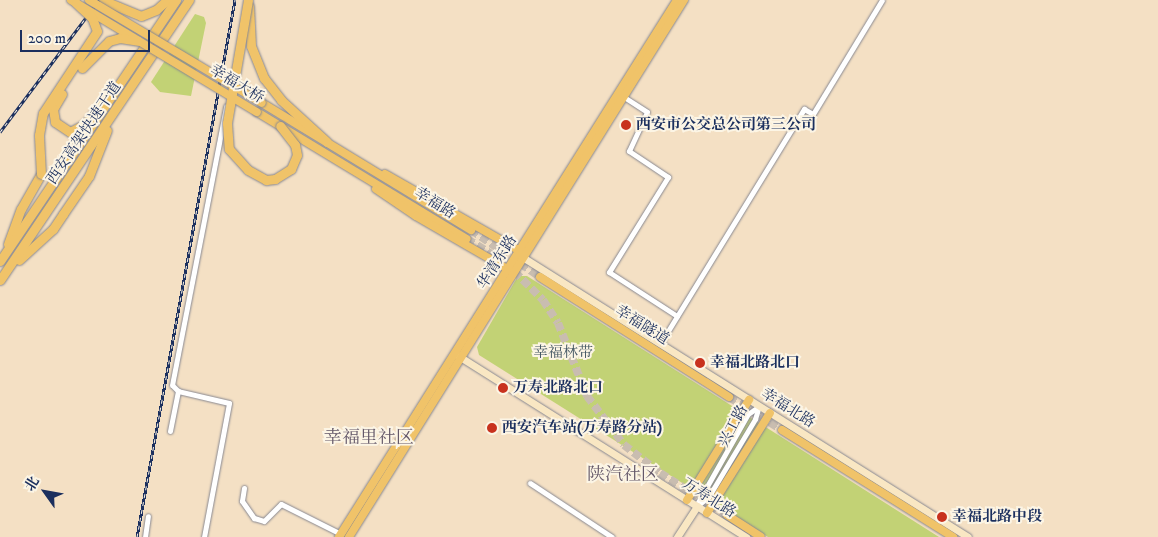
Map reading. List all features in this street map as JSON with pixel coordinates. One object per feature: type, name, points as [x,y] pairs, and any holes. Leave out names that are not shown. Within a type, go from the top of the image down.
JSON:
[{"type":"highway","points":[[102,0],[141,16],[156,10],[167,0]]},
{"type":"highway","name":"西安高架快速干道","points":[[2,257],[136,62],[176,0]]},
{"type":"highway","name":"西安高架快速干道","points":[[1,278],[190,0]]},
{"type":"highway","points":[[249,0],[251,46],[264,78],[287,106],[327,142]]},
{"type":"highway","points":[[249,0],[227,124],[229,149],[248,170],[266,180],[275,179],[291,169],[297,155],[295,144],[280,126]]},
{"type":"highway","points":[[2,257],[21,209],[41,174],[39,135],[43,113],[97,31],[92,18],[73,2]]},
{"type":"highway","points":[[136,62],[85,124],[73,132],[61,128],[53,114],[57,101],[99,48],[114,38],[138,41]]},
{"type":"highway","points":[[1,278],[53,229],[64,214],[89,176],[111,117]]},
{"type":"main road","name":"幸福大桥","points":[[89,0],[369,168],[396,181]]},
{"type":"main road","name":"华清东路","points":[[340,536],[512,272],[664,22],[675,0]]},
{"type":"main road","name":"华清东路","points":[[522,255],[686,0]]},
{"type":"main road","name":"幸福大桥","points":[[73,2],[388,191]]},
{"type":"main road","points":[[328,155],[401,205],[512,272]]},
{"type":"main road","points":[[396,181],[522,255]]},
{"type":"main road","name":"幸福路","points":[[396,181],[471,230]]},
{"type":"main road","name":"幸福路","points":[[388,191],[467,239]]},
{"type":"main road","name":"幸福北路","points":[[522,255],[968,537]]},
{"type":"main road","name":"幸福隧道","points":[[540,277],[729,397]]},
{"type":"main road","name":"华清东路","points":[[349,537],[458,356]]},
{"type":"main road","name":"万寿北路","points":[[458,356],[746,537]]},
{"type":"main road","points":[[687,500],[749,400]]},
{"type":"main road","points":[[708,513],[770,413]]},
{"type":"main road","points":[[782,430],[953,537]]},
{"type":"main road","name":"兴工路","points":[[677,537],[696,506]]},
{"type":"main road","points":[[930,514],[942,530]]},
{"type":"main road","points":[[727,515],[761,537]]},
{"type":"street","points":[[660,344],[804,109],[813,114],[882,0]]},
{"type":"street","points":[[204,537],[229,403],[178,391],[172,386],[237,46]]},
{"type":"street","points":[[624,97],[647,112],[629,151],[668,177],[609,272],[677,316]]},
{"type":"street","points":[[170,431],[178,391]]},
{"type":"street","name":"兴工路","points":[[696,506],[709,496],[755,420],[759,406]]},
{"type":"street","name":"兴工路","points":[[696,506],[701,492],[748,414],[759,406]]},
{"type":"street","points":[[530,483],[612,537]]},
{"type":"street","points":[[244,488],[242,501],[254,518],[264,521],[281,504],[340,536]]},
{"type":"street","points":[[145,537],[148,516]]},
{"type":"green space","points":[[195,14],[204,17],[206,23],[191,96],[160,92],[151,82]]},
{"type":"green space","name":"幸福林带","points":[[518,276],[527,276],[939,537],[768,537],[479,355],[477,347]]},
{"type":"tunnel","points":[[471,230],[540,277]]},
{"type":"tunnel","points":[[467,239],[506,263],[543,300],[558,323],[587,396],[624,445],[660,473],[727,515]]},
{"type":"tunnel","points":[[729,397],[782,430]]},
{"type":"railway","points":[[0,132],[99,0]]},
{"type":"railway","points":[[137,537],[235,0]]},
{"type":"place","name":"西安市公交总公司第三公司","points":[[626,125]]},
{"type":"place","name":"幸福北路北口","points":[[700,363]]},
{"type":"place","name":"万寿北路北口","points":[[503,388]]},
{"type":"place","name":"西安汽车站(万寿路分站)","points":[[492,428]]},
{"type":"place","name":"幸福北路中段","points":[[942,517]]},
{"type":"district","name":"幸福里社区","points":[[369,438]]},
{"type":"district","name":"陕汽社区","points":[[623,475]]}]
